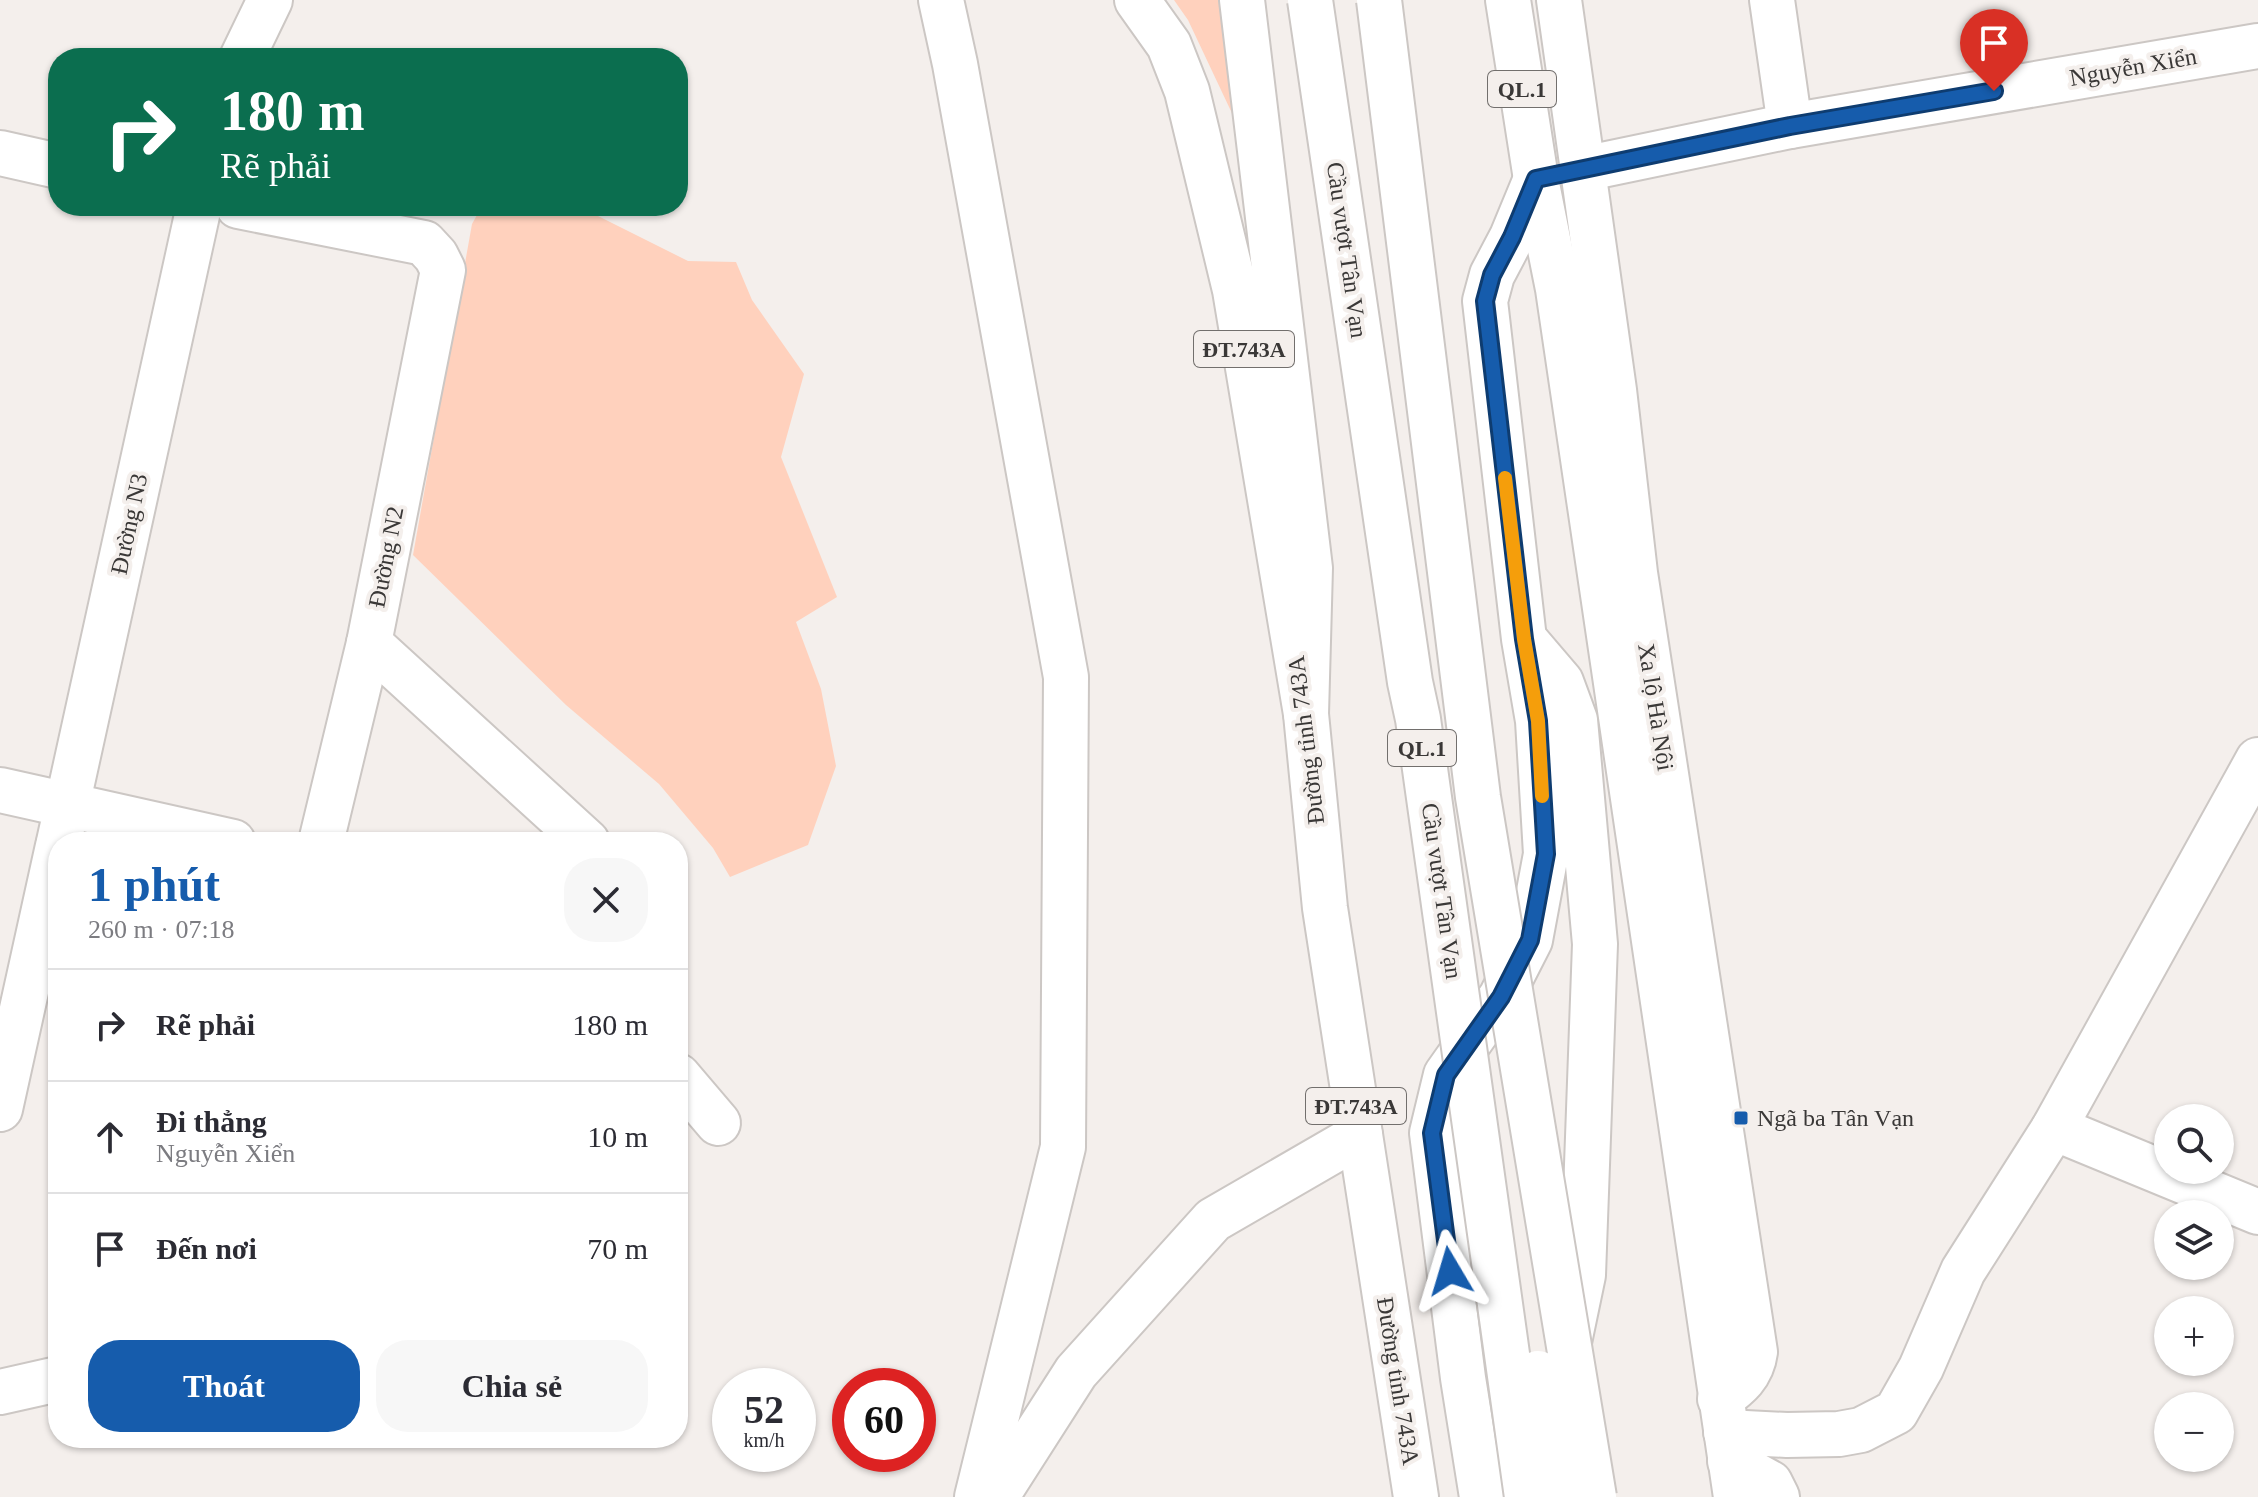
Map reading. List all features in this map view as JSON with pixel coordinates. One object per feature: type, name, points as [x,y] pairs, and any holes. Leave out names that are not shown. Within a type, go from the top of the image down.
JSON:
[{"type":"main road","points":[[247,48],[270,0]]},
{"type":"main road","points":[[941,0],[1066,677],[1063,1147],[977,1497]]},
{"type":"main road","name":"Đường tỉnh 743A","points":[[1137,0],[1169,45],[1187,91],[1235,290],[1306,714],[1325,908],[1416,1497]]},
{"type":"main road","points":[[1242,0],[1310,568],[1306,714]]},
{"type":"main road","name":"Cầu vượt Tân Vạn","points":[[1310,0],[1410,682],[1418,719],[1527,1497]]},
{"type":"main road","name":"Cầu vượt Tân Vạn","points":[[1348,0],[1530,1328],[1560,1497]]},
{"type":"main road","name":"Cầu vượt Tân Vạn","points":[[1379,0],[1478,797],[1594,1497]]},
{"type":"main road","name":"Xa lộ Hà Nội","points":[[1508,0],[1536,179],[1560,304],[1728,1447]]},
{"type":"main road","name":"Xa lộ Hà Nội","points":[[1559,0],[1614,390],[1635,573],[1755,1352],[1754,1363],[1743,1382],[1728,1447]]},
{"type":"main road","points":[[1772,0],[1790,126]]},
{"type":"main road","name":"Nguyễn Xiển","points":[[1536,179],[1790,126],[2258,46]]},
{"type":"main road","points":[[0,153],[48,164]]},
{"type":"main road","name":"ĐT.743A","points":[[1482,1497],[1463,1378],[1432,1133],[1446,1075],[1501,997],[1530,940],[1546,854],[1538,721],[1524,639],[1485,301],[1492,275],[1536,179]]},
{"type":"main road","name":"Đường N3","points":[[61,831],[197,216]]},
{"type":"main road","name":"Đường N2","points":[[288,216],[424,243],[443,270],[369,643],[323,832]]},
{"type":"main road","points":[[1524,639],[1561,682],[1575,720],[1595,944],[1583,1275],[1538,1497]]},
{"type":"main road","points":[[369,643],[576,832]]},
{"type":"main road","points":[[1728,1447],[1787,1435],[1839,1434],[1861,1430],[1896,1412],[1921,1368],[1963,1271],[2054,1128],[2258,760]]},
{"type":"main road","points":[[0,790],[61,831]]},
{"type":"main road","name":"Đường N3","points":[[0,1109],[48,890]]},
{"type":"main road","points":[[688,1088],[718,1123]]},
{"type":"main road","points":[[2054,1128],[2258,1212]]},
{"type":"main road","points":[[996,1497],[1076,1372],[1213,1220],[1360,1135]]},
{"type":"main road","points":[[0,1392],[48,1381]]},
{"type":"main road","points":[[1728,1447],[1770,1483],[1777,1497]]},
{"type":"shaded area","points":[[1174,0],[1221,0],[1238,126],[1188,20]]},
{"type":"shaded area","points":[[476,216],[598,216],[688,261],[736,262],[752,300],[804,374],[781,457],[837,597],[796,622],[821,689],[836,766],[808,845],[730,877],[713,848],[659,784],[566,705],[413,555],[472,224]]},
{"type":"slow traffic","points":[[1505,478],[1524,639],[1538,721],[1542,796]]},
{"type":"place","name":"Ngã ba Tân Vạn","points":[[1741,1118]]},
{"type":"route","points":[[1450,1271],[1432,1133],[1446,1075],[1501,997],[1530,940],[1546,854],[1538,721],[1524,639],[1485,301],[1492,275],[1536,179],[1790,126],[1994,91]]}]
